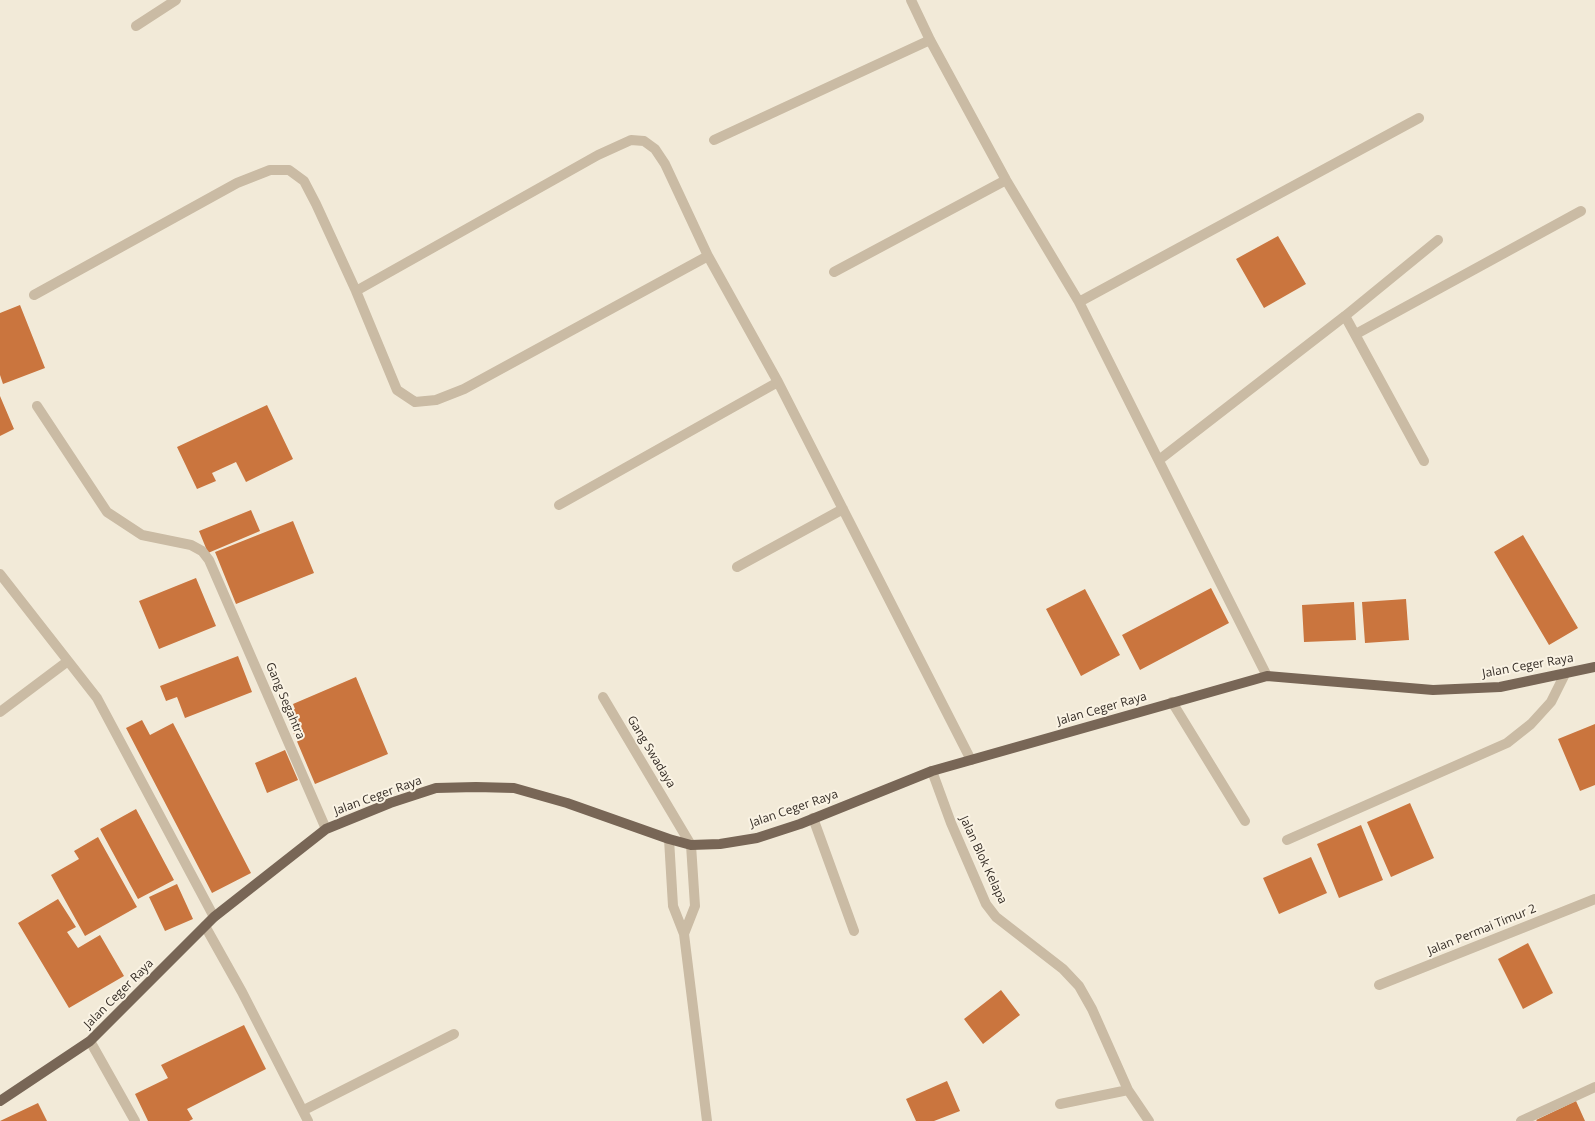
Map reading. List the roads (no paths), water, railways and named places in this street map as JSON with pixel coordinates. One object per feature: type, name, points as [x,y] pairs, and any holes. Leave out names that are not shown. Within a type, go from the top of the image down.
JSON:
[{"type":"main road","name":"Jalan Ceger Raya","points":[[0,1101],[90,1041],[214,917],[326,829],[390,803],[436,788],[514,788],[567,803],[669,839],[691,845],[720,844],[757,838],[813,818],[932,771],[1267,676],[1433,690],[1500,687],[1595,667]]},
{"type":"street","points":[[136,26],[176,0]]},
{"type":"street","points":[[911,0],[930,40],[1006,180],[1079,302],[1267,676]]},
{"type":"street","points":[[714,140],[930,40]]},
{"type":"street","points":[[1079,302],[1420,118]]},
{"type":"street","points":[[356,291],[598,155],[631,140],[644,141],[655,148],[665,164],[708,256],[778,382],[971,760]]},
{"type":"street","points":[[34,296],[237,183],[270,170],[289,170],[304,181],[316,204],[356,291],[397,390],[415,402],[436,400],[464,389],[708,256]]},
{"type":"street","points":[[834,272],[1006,180]]},
{"type":"street","points":[[1356,334],[1581,211]]},
{"type":"street","points":[[1159,460],[1345,316],[1438,240]]},
{"type":"street","points":[[1345,316],[1424,461]]},
{"type":"street","points":[[559,505],[778,382]]},
{"type":"street","name":"Gang Segahtra","points":[[37,406],[107,512],[142,535],[191,545],[202,551],[209,560],[326,829]]},
{"type":"street","points":[[737,567],[843,508]]},
{"type":"street","points":[[0,574],[97,698],[214,917]]},
{"type":"street","points":[[0,712],[68,661]]},
{"type":"street","points":[[1287,840],[1507,743],[1531,724],[1551,702],[1565,674]]},
{"type":"street","name":"Gang Swadaya","points":[[603,697],[691,845]]},
{"type":"street","points":[[1172,702],[1245,821]]},
{"type":"street","name":"Jalan Blok Kelapa","points":[[932,771],[986,904],[996,917],[1063,969],[1079,986],[1092,1009],[1128,1090],[1150,1121]]},
{"type":"street","points":[[813,818],[854,931]]},
{"type":"street","points":[[669,839],[672,906],[684,934],[707,1121]]},
{"type":"street","points":[[684,934],[695,906],[691,845]]},
{"type":"street","name":"Jalan Permai Timur 2","points":[[1379,985],[1595,899]]},
{"type":"street","points":[[205,926],[242,992],[304,1110],[308,1121]]},
{"type":"street","points":[[304,1110],[454,1034]]},
{"type":"street","points":[[90,1041],[135,1121]]},
{"type":"street","points":[[1521,1121],[1595,1087]]},
{"type":"street","points":[[1060,1104],[1128,1090]]}]
